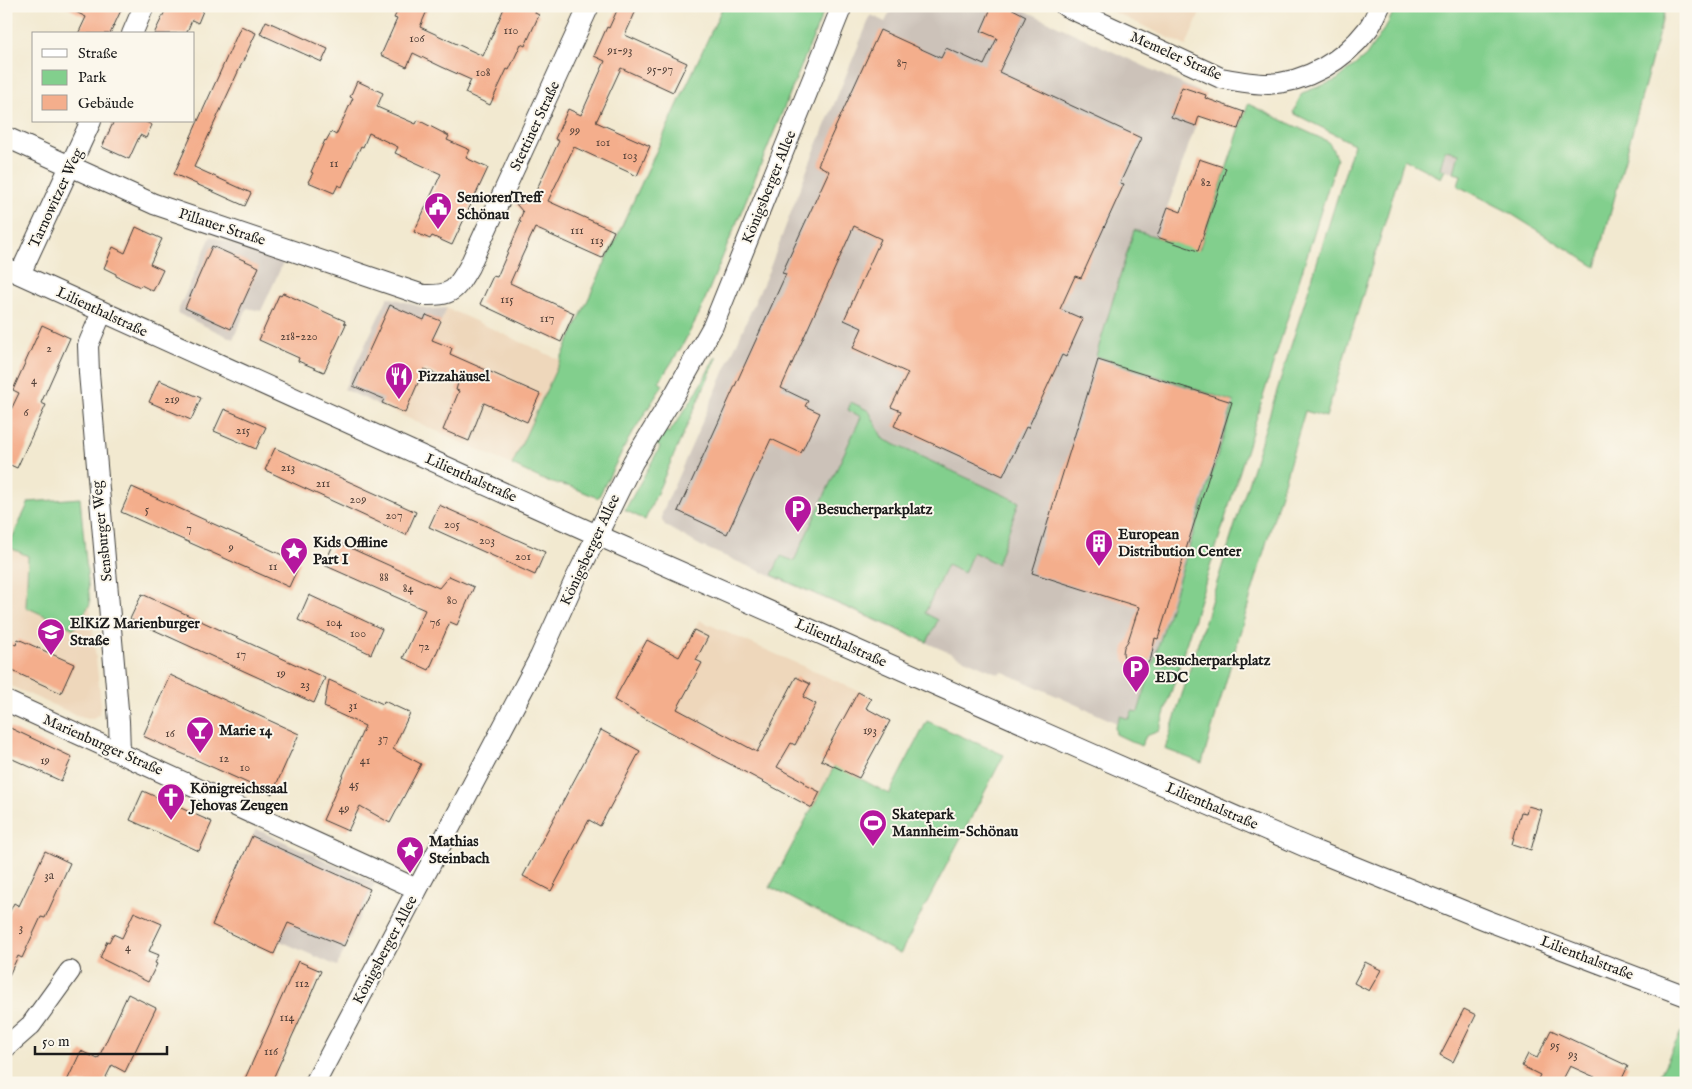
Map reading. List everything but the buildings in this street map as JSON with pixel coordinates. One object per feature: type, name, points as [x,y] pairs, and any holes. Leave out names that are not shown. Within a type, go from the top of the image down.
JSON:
[{"type":"street","points":[[133,32],[144,6]]},
{"type":"street","name":"Stettiner Straße","points":[[445,294],[459,283],[469,267],[589,6]]},
{"type":"street","name":"Königsberger Allee","points":[[315,1083],[540,657],[632,462],[676,392],[713,326],[842,6]]},
{"type":"street","name":"Memeler Straße","points":[[1065,6],[1221,78],[1268,84],[1298,79],[1326,68],[1349,52],[1368,29],[1380,6]]},
{"type":"street","name":"Tarnowitzer Weg","points":[[13,271],[71,166],[91,122]]},
{"type":"street","name":"Pillauer Straße","points":[[6,137],[154,204],[423,295],[445,294]]},
{"type":"street","name":"Lilienthalstraße","points":[[13,271],[597,535],[1092,754],[1314,850],[1486,920],[1686,996]]},
{"type":"street","name":"Sensburger Weg","points":[[102,312],[88,346],[89,373],[119,721],[120,752]]},
{"type":"street","name":"Marienburger Straße","points":[[6,701],[417,889]]},
{"type":"street","points":[[6,1047],[31,1025],[70,971]]},
{"type":"shaded area","points":[[893,6],[1015,6],[1206,95],[1157,237],[1198,251],[1305,140],[1146,736],[1001,671],[999,674],[701,546],[666,526],[662,521],[662,513],[769,270],[810,162],[871,15],[885,22]]},
{"type":"shaded area","points":[[1101,6],[1203,6],[1186,46]]},
{"type":"shaded area","points":[[1445,150],[1459,153],[1454,173],[1440,169]]},
{"type":"shaded area","points":[[211,236],[284,261],[261,311],[247,308],[233,339],[177,313]]},
{"type":"shaded area","points":[[388,297],[429,309],[447,308],[410,390],[392,382],[381,406],[344,389]]},
{"type":"shaded area","points":[[447,308],[560,360],[512,465],[381,406],[392,382],[410,390]]},
{"type":"shaded area","name":"ElKiZ Marienburger Straße","points":[[8,547],[28,556],[74,629],[90,604],[101,704],[99,714],[92,719],[78,716],[6,684],[6,551]]},
{"type":"shaded area","points":[[699,620],[872,697],[812,808],[646,719]]},
{"type":"shaded area","points":[[256,829],[375,883],[337,966],[280,941],[274,954],[212,925]]},
{"type":"green space","points":[[723,6],[826,6],[699,314],[681,348],[659,382],[663,385],[628,440],[598,498],[572,487],[548,482],[512,465]]},
{"type":"green space","points":[[1396,6],[1666,6],[1596,267],[1505,210],[1458,186],[1461,175],[1454,173],[1459,153],[1445,150],[1440,169],[1445,170],[1441,178],[1404,159],[1326,417],[1305,411],[1202,763],[1165,749],[1354,144],[1293,113],[1302,93],[1337,80],[1366,56],[1388,23]]},
{"type":"green space","points":[[1248,104],[1329,142],[1337,159],[1159,731],[1146,736],[1141,746],[1116,734],[1115,727],[1120,716],[1129,719],[1132,711],[1138,712],[1234,402],[1096,356],[1134,230],[1199,250]]},
{"type":"green space","points":[[715,358],[717,358],[645,520],[625,510],[660,447],[655,444],[664,430],[669,433],[695,395]]},
{"type":"green space","points":[[851,402],[869,411],[883,439],[1019,502],[997,564],[973,552],[964,573],[947,565],[925,613],[938,620],[927,642],[772,575],[781,556],[794,561],[861,417],[848,410]]},
{"type":"green space","points":[[80,498],[90,604],[74,629],[26,607],[28,556],[8,547],[29,502]]},
{"type":"green space","name":"Skatepark Mannheim-Schönau","points":[[927,721],[1004,755],[900,954],[770,887],[835,765],[889,794]]},
{"type":"green space","points":[[1681,1032],[1686,1033],[1686,1083],[1656,1083]]},
{"type":"place","name":"SeniorenTreff Schönau","points":[[438,230]]},
{"type":"place","name":"Pizzahäusel","points":[[399,400]]},
{"type":"place","name":"Besucherparkplatz","points":[[798,533]]},
{"type":"place","name":"European Distribution Center","points":[[1099,567]]},
{"type":"place","name":"Kids Offline Part I","points":[[294,575]]},
{"type":"place","name":"ElKiZ Marienburger Straße","points":[[51,656]]},
{"type":"place","name":"Besucherparkplatz EDC","points":[[1136,693]]},
{"type":"place","name":"Marie 14","points":[[200,754]]},
{"type":"place","name":"Königreichssaal Jehovas Zeugen","points":[[171,821]]},
{"type":"place","name":"Skatepark Mannheim-Schönau","points":[[873,847]]},
{"type":"place","name":"Mathias Steinbach","points":[[410,874]]}]
